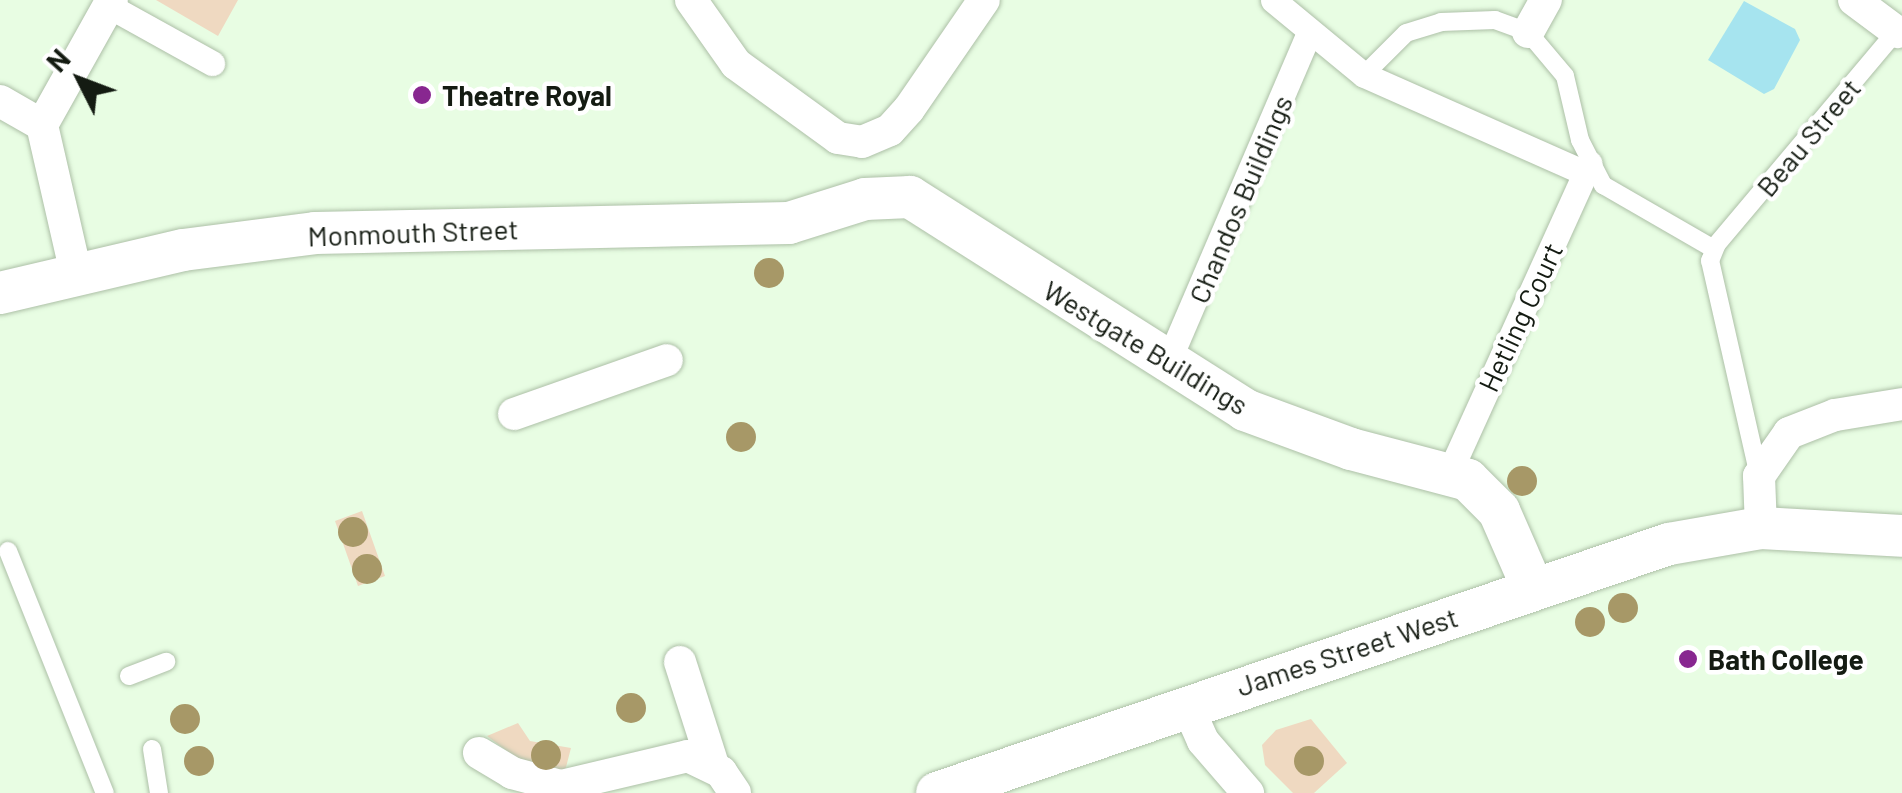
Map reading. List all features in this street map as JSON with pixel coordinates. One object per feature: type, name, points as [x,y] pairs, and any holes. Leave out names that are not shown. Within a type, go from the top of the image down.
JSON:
[{"type":"street","points":[[692,0],[736,64],[838,138],[875,140],[909,109],[984,0]]},
{"type":"street","points":[[1273,0],[1364,75],[1588,168]]},
{"type":"street","points":[[1528,32],[1546,0]]},
{"type":"street","points":[[1854,0],[1897,38]]},
{"type":"street","points":[[76,273],[42,126],[110,3],[212,63]]},
{"type":"street","name":"Chandos Buildings","points":[[1167,364],[1309,32]]},
{"type":"street","points":[[0,101],[42,126]]},
{"type":"street","name":"Hetling Court","points":[[1450,470],[1588,168]]},
{"type":"street","name":"Westgate Buildings","points":[[830,211],[893,196],[931,207],[1167,364],[1245,410],[1351,449],[1450,470],[1500,511],[1533,590]]},
{"type":"street","name":"Monmouth Street","points":[[0,294],[182,250],[315,233],[788,223],[830,211]]},
{"type":"street","points":[[514,414],[667,360]]},
{"type":"street","points":[[1761,528],[1759,476],[1789,433],[1835,415],[1902,404]]},
{"type":"street","name":"James Street West","points":[[937,793],[1186,705],[1669,544],[1761,528],[1902,536]]},
{"type":"street","points":[[683,669],[713,765],[735,793]]},
{"type":"street","points":[[1186,705],[1203,741],[1248,793]]},
{"type":"street","points":[[480,753],[512,773],[561,786],[661,759],[688,756],[713,765]]},
{"type":"lane","points":[[1364,75],[1406,33],[1441,22],[1495,20],[1528,32],[1565,76],[1588,168],[1622,199],[1714,250],[1710,285],[1759,476]]},
{"type":"lane","name":"Beau Street","points":[[1714,250],[1897,38]]},
{"type":"lane","points":[[8,551],[106,793]]},
{"type":"lane","points":[[128,676],[166,662]]},
{"type":"lane","points":[[152,749],[159,793]]},
{"type":"shaded area","points":[[156,0],[238,0],[218,36]]},
{"type":"shaded area","points":[[362,511],[385,576],[358,586],[335,521]]},
{"type":"shaded area","points":[[1311,719],[1347,763],[1314,793],[1293,793],[1265,765],[1262,745],[1276,730]]},
{"type":"shaded area","points":[[518,723],[530,741],[571,748],[565,771],[523,763],[487,736]]},
{"type":"water","points":[[1744,1],[1795,29],[1800,40],[1774,89],[1764,94],[1708,60]]},
{"type":"place","name":"Theatre Royal","points":[[422,95]]},
{"type":"place","name":"Bath College","points":[[1688,659]]}]
